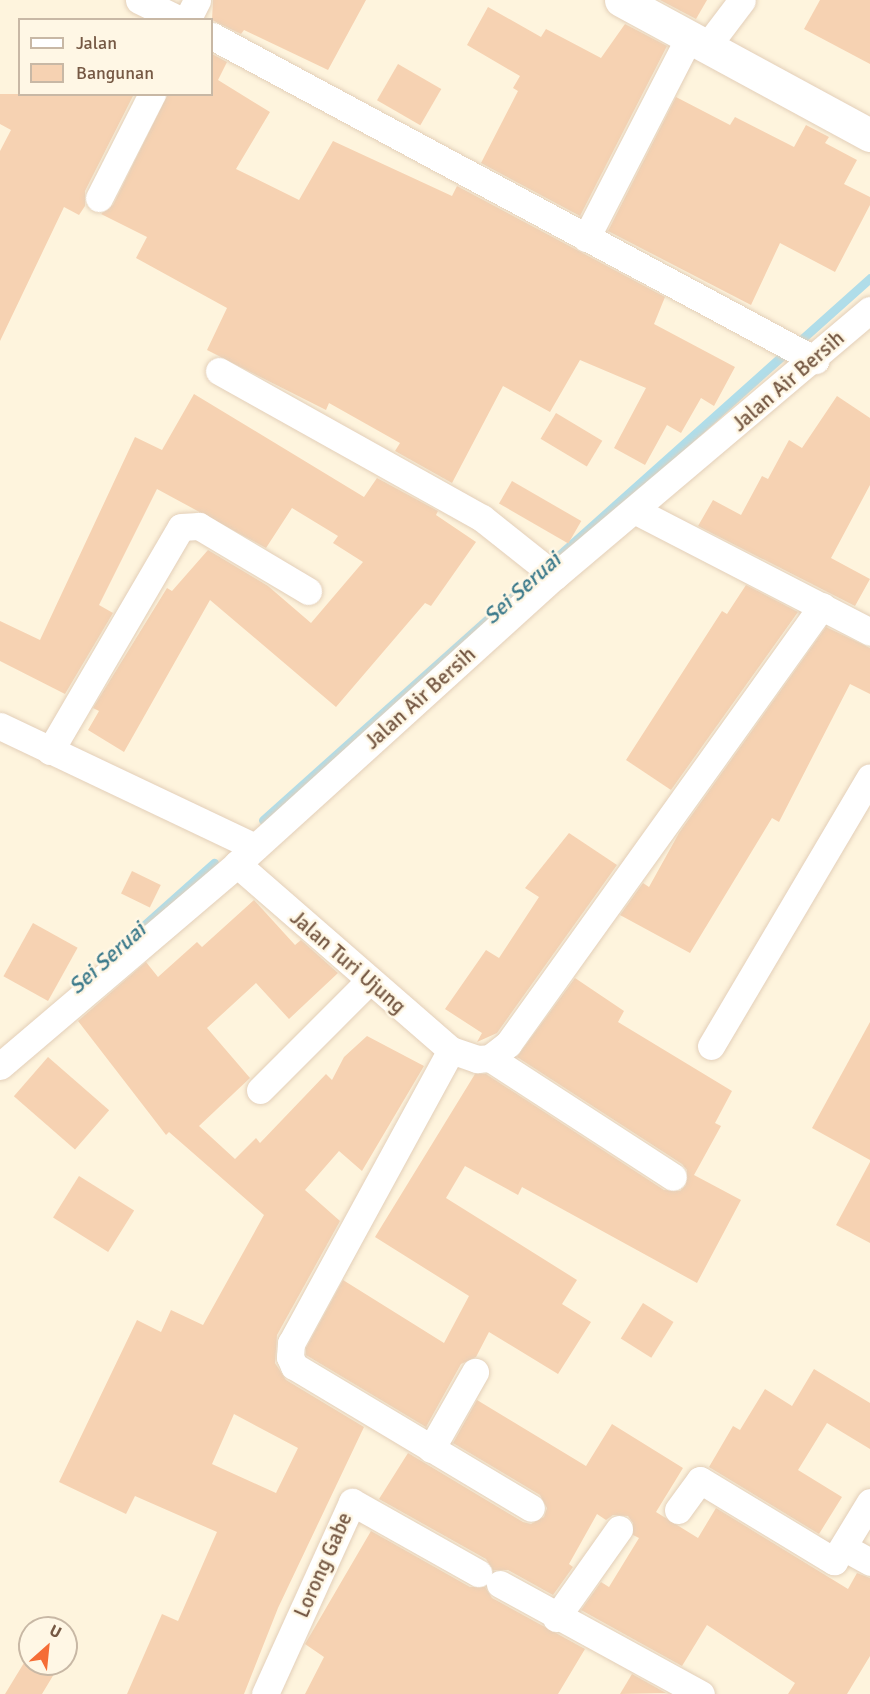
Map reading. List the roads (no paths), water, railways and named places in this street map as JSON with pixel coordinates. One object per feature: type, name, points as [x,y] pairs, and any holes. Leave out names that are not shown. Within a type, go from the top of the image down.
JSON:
[{"type":"street","points":[[139,0],[176,18]]},
{"type":"street","points":[[188,18],[197,0]]},
{"type":"street","points":[[621,0],[699,40],[870,135]]},
{"type":"street","points":[[586,237],[699,40],[742,0]]},
{"type":"street","points":[[213,37],[815,360]]},
{"type":"street","points":[[99,198],[151,96]]},
{"type":"street","name":"Jalan Air Bersih","points":[[0,1066],[246,856],[547,568],[636,511],[815,360],[870,310]]},
{"type":"street","points":[[219,371],[431,487],[482,518],[547,568]]},
{"type":"street","points":[[636,511],[870,632]]},
{"type":"street","points":[[50,751],[181,527],[199,526],[308,591]]},
{"type":"street","points":[[490,1058],[508,1044],[822,606]]},
{"type":"street","name":"Jalan Turi Ujung","points":[[0,726],[246,856],[368,982],[457,1053]]},
{"type":"street","points":[[711,1046],[870,777]]},
{"type":"street","points":[[260,1090],[321,1034],[368,982]]},
{"type":"street","points":[[531,1508],[294,1366],[290,1357],[291,1343],[457,1053],[490,1058],[674,1177]]},
{"type":"street","points":[[431,1449],[475,1372]]},
{"type":"street","points":[[678,1510],[700,1480],[830,1560],[839,1559],[870,1502]]},
{"type":"street","name":"Lorong Gabe","points":[[265,1694],[351,1502],[556,1618],[701,1694]]},
{"type":"street","points":[[556,1618],[619,1529]]},
{"type":"street","points":[[845,1548],[870,1562]]},
{"type":"waterway","name":"Sei Seruai","points":[[803,338],[870,278]]},
{"type":"waterway","name":"Sei Seruai","points":[[263,820],[782,356]]},
{"type":"waterway","name":"Sei Seruai","points":[[123,944],[214,863]]}]
